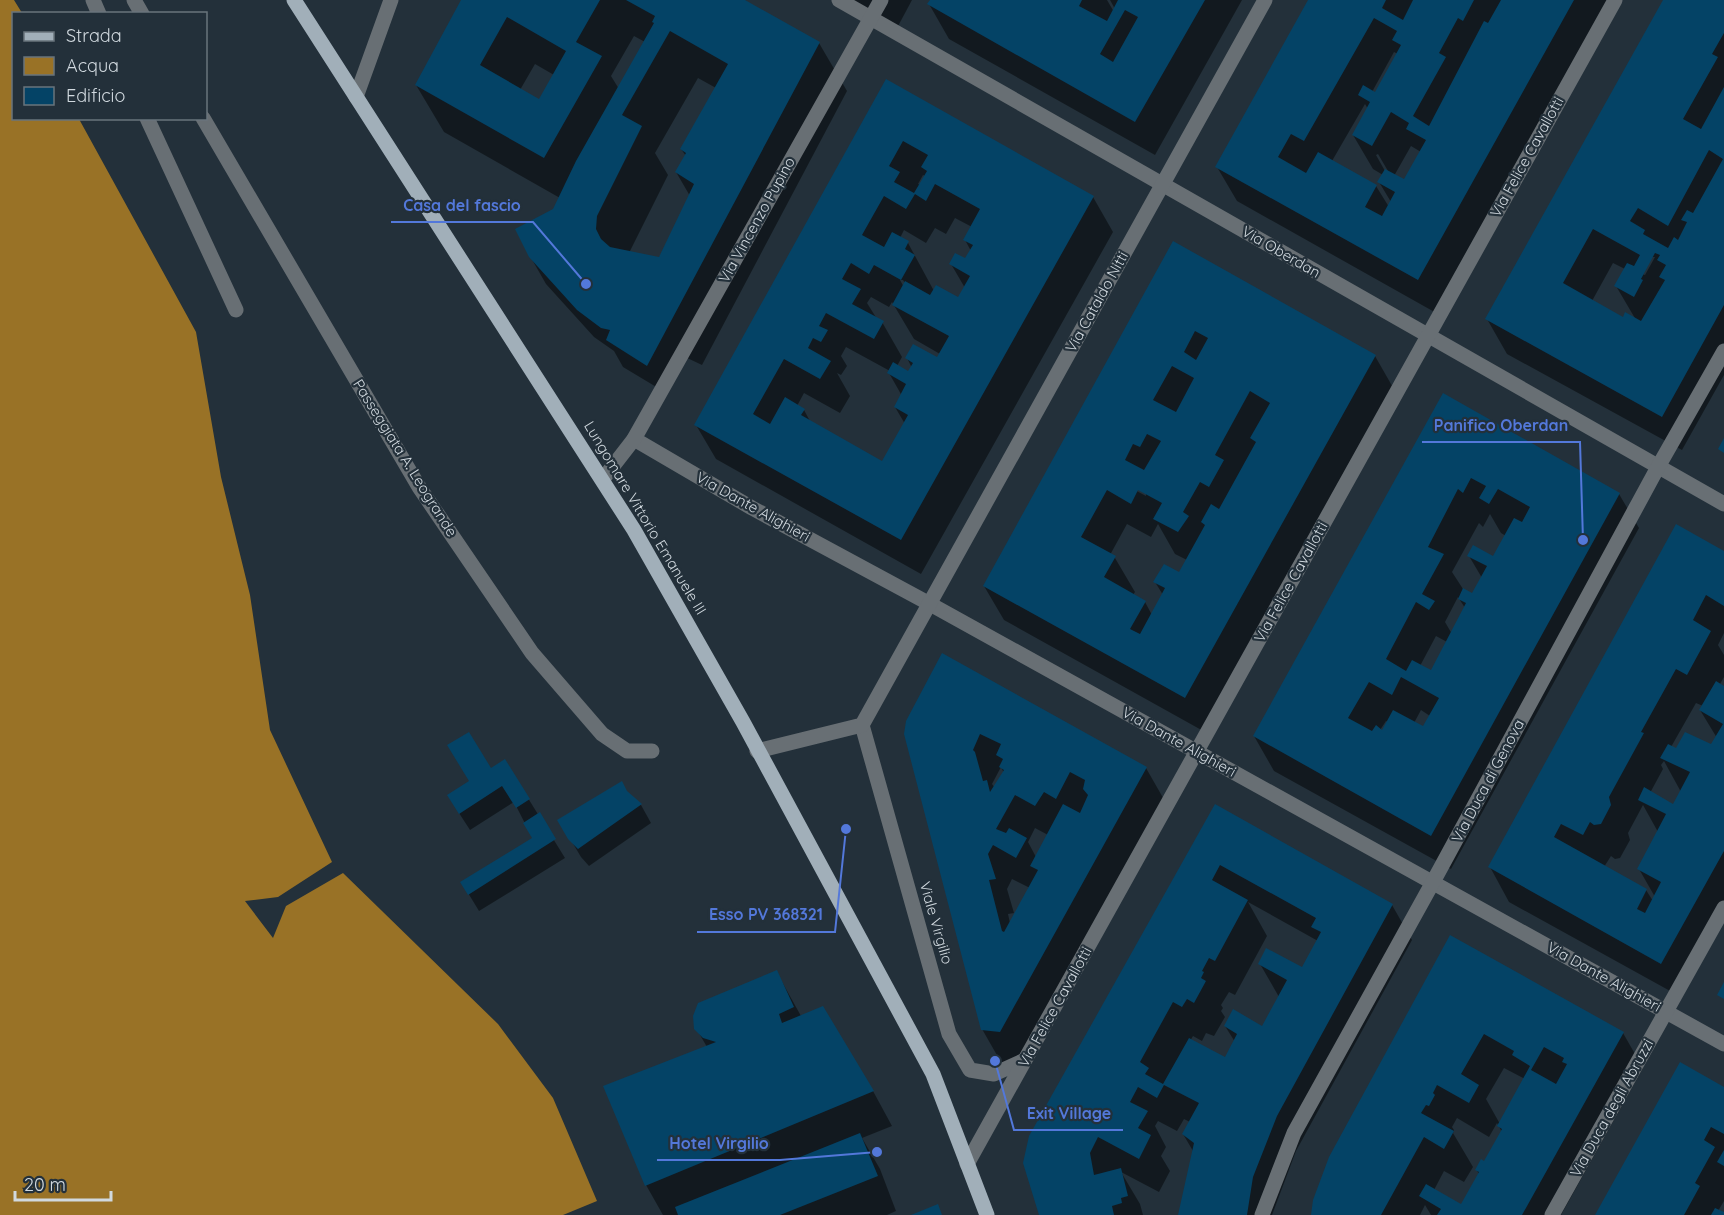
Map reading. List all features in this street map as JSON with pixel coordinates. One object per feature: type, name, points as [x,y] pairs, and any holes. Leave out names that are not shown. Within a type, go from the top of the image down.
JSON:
[{"type":"main road","name":"Lungomare Vittorio Emanuele III","points":[[294,0],[603,478],[634,530],[933,1074],[967,1164]]},
{"type":"main road","points":[[967,1164],[987,1215]]},
{"type":"street","points":[[356,97],[392,0]]},
{"type":"street","name":"Via Oberdan","points":[[839,0],[1724,504]]},
{"type":"street","name":"Via Vincenzo Pupino","points":[[603,478],[634,439],[881,0]]},
{"type":"street","name":"Via Cataldo Nitti","points":[[862,725],[1265,0]]},
{"type":"street","name":"Via Felice Cavallotti","points":[[967,1164],[1615,0]]},
{"type":"street","points":[[148,120],[236,310]]},
{"type":"street","name":"Passeggiata A. Leogrande","points":[[204,120],[419,487],[532,653],[602,734],[627,751],[652,751]]},
{"type":"street","name":"Via Duca di Genova","points":[[1262,1215],[1294,1133],[1658,467],[1724,351]]},
{"type":"street","name":"Via Dante Alighieri","points":[[634,439],[752,508],[930,604],[1724,1044]]},
{"type":"street","points":[[757,751],[862,725]]},
{"type":"street","name":"Viale Virgilio","points":[[862,725],[948,1034],[970,1070],[994,1074],[1025,1060]]},
{"type":"street","name":"Via Duca degli Abruzzi","points":[[1552,1215],[1724,908]]},
{"type":"water","points":[[0,0],[14,0],[21,12],[12,12],[12,120],[80,120],[196,332],[221,477],[250,595],[270,730],[332,862],[278,897],[245,901],[273,938],[286,906],[343,873],[498,1024],[553,1098],[597,1201],[563,1215],[0,1215]]},
{"type":"building","points":[[461,0],[600,0],[576,42],[602,56],[544,158],[415,85]],"holes":[[[507,17],[566,51],[539,99],[480,65]]]},
{"type":"building","points":[[626,0],[745,0],[820,42],[647,366],[606,340],[610,330],[601,328],[577,310],[529,257],[515,229],[553,209],[576,161],[654,23],[652,22],[655,16]],"holes":[[[670,31],[728,64],[680,149],[686,153],[675,172],[694,184],[659,257],[610,247],[601,239],[596,229],[597,216],[642,126],[622,115]]]},
{"type":"building","points":[[930,0],[1082,0],[1079,6],[1107,21],[1118,0],[1205,0],[1135,122],[927,4]],"holes":[[[1125,10],[1138,17],[1113,62],[1100,54]]]},
{"type":"building","points":[[1308,0],[1386,0],[1382,8],[1403,20],[1413,0],[1474,0],[1463,21],[1458,18],[1439,53],[1446,57],[1413,116],[1429,126],[1484,21],[1488,23],[1501,0],[1574,0],[1418,280],[1215,167]],"holes":[[[1374,18],[1397,31],[1392,40],[1401,45],[1375,92],[1363,85],[1358,95],[1370,102],[1352,135],[1372,146],[1391,112],[1409,123],[1406,129],[1426,140],[1404,179],[1385,169],[1377,182],[1395,192],[1382,216],[1365,207],[1377,185],[1318,152],[1306,173],[1278,157],[1291,134],[1304,141]]]},
{"type":"building","points":[[1663,0],[1724,0],[1724,33],[1712,54],[1718,57],[1683,119],[1701,129],[1724,87],[1724,305],[1662,417],[1485,319]],"holes":[[[1709,150],[1723,159],[1693,213],[1687,210],[1681,220],[1687,222],[1678,240],[1674,237],[1668,248],[1643,234],[1645,230],[1630,221],[1638,208],[1668,226]],[[1593,229],[1640,255],[1634,266],[1627,263],[1614,286],[1634,297],[1655,253],[1660,255],[1657,260],[1666,265],[1659,277],[1665,280],[1641,321],[1625,312],[1623,317],[1563,283]]]},
{"type":"building","points":[[886,79],[1094,196],[901,540],[694,425]],"holes":[[[903,141],[928,155],[921,167],[927,171],[914,193],[894,182],[900,172],[889,166]],[[935,184],[980,209],[963,240],[973,245],[965,258],[955,253],[949,264],[970,276],[958,297],[936,285],[930,295],[905,281],[892,305],[949,336],[937,357],[913,344],[905,358],[913,363],[908,371],[893,362],[887,373],[906,384],[894,407],[908,415],[882,461],[801,415],[805,409],[785,397],[770,424],[753,414],[784,359],[820,379],[831,361],[808,348],[813,338],[821,342],[828,330],[819,326],[826,313],[874,339],[884,321],[852,304],[861,289],[842,279],[851,263],[869,274],[874,265],[901,280],[915,255],[905,249],[909,241],[892,232],[884,247],[862,235],[884,196],[906,209],[915,194],[926,201]]]},
{"type":"building","points":[[1173,241],[1376,355],[1185,698],[983,586]],"holes":[[[1195,331],[1208,338],[1196,360],[1184,352]],[[1172,366],[1194,378],[1176,412],[1153,400]],[[1250,391],[1270,403],[1250,438],[1256,442],[1219,509],[1211,504],[1201,522],[1205,525],[1179,572],[1164,564],[1153,582],[1165,588],[1140,634],[1130,629],[1146,601],[1104,577],[1116,556],[1081,537],[1107,490],[1131,504],[1138,490],[1162,503],[1153,519],[1178,532],[1189,516],[1183,512],[1200,482],[1209,487],[1224,460],[1215,455]],[[1147,434],[1161,441],[1144,470],[1125,460],[1133,444],[1140,447]]]},
{"type":"building","points":[[1443,393],[1620,493],[1431,836],[1253,736]],"holes":[[[1471,478],[1486,486],[1479,498],[1489,504],[1498,489],[1530,507],[1522,522],[1514,518],[1493,556],[1473,545],[1467,556],[1487,566],[1472,593],[1463,588],[1458,599],[1466,603],[1431,670],[1412,660],[1406,671],[1386,659],[1416,602],[1429,610],[1435,601],[1422,594],[1444,554],[1428,547],[1458,489],[1463,493]],[[1401,677],[1439,698],[1423,726],[1393,710],[1382,730],[1376,725],[1372,731],[1348,718],[1369,682],[1392,695]]]},
{"type":"building","points":[[1724,438],[1724,453],[1718,449]]},
{"type":"building","points":[[1676,524],[1724,551],[1724,606],[1706,595],[1693,620],[1711,631],[1687,675],[1676,669],[1609,797],[1611,805],[1601,824],[1594,825],[1590,822],[1583,835],[1561,824],[1554,837],[1647,889],[1637,909],[1645,913],[1661,882],[1637,869],[1666,814],[1638,800],[1644,787],[1673,804],[1690,772],[1660,758],[1668,744],[1676,748],[1685,732],[1711,744],[1723,724],[1699,710],[1716,681],[1724,686],[1724,851],[1661,964],[1488,867]]},
{"type":"building","points":[[942,653],[1147,767],[1000,1032],[981,1030],[904,734],[906,721]],"holes":[[[980,734],[1001,744],[996,755],[1003,759],[999,767],[1004,770],[990,792],[987,780],[983,781],[973,750]],[[1070,772],[1085,780],[1083,789],[1088,795],[1080,813],[1063,804],[1030,866],[1038,870],[1004,932],[989,880],[996,879],[988,854],[993,845],[1016,858],[1027,838],[1009,828],[1006,833],[996,829],[1015,795],[1035,806],[1044,792],[1056,799]]]},
{"type":"building","points":[[469,732],[491,768],[505,759],[530,799],[516,808],[502,786],[459,814],[447,795],[469,781],[447,745]]},
{"type":"building","points":[[622,781],[627,791],[642,804],[578,849],[568,839],[557,820]]},
{"type":"building","points":[[1215,804],[1393,904],[1277,1116],[1253,1177],[1247,1215],[1178,1215],[1194,1143],[1182,1134],[1199,1103],[1164,1085],[1157,1098],[1138,1087],[1130,1102],[1148,1111],[1138,1128],[1151,1135],[1139,1159],[1098,1137],[1090,1153],[1094,1175],[1121,1168],[1128,1196],[1121,1198],[1122,1203],[1112,1206],[1114,1215],[1039,1215],[1023,1163],[1029,1136]],"holes":[[[1220,865],[1316,918],[1311,927],[1321,932],[1302,967],[1266,948],[1258,964],[1287,980],[1262,1026],[1233,1009],[1224,1026],[1237,1034],[1225,1057],[1189,1038],[1163,1084],[1145,1074],[1149,1068],[1140,1062],[1173,1002],[1182,1007],[1187,999],[1194,1003],[1206,981],[1201,978],[1204,972],[1202,971],[1209,958],[1215,961],[1248,900],[1212,880]]]},
{"type":"building","points":[[540,812],[556,839],[468,895],[460,882],[532,838],[523,823]]},
{"type":"building","points":[[1450,935],[1624,1032],[1522,1215],[1437,1215],[1441,1209],[1419,1196],[1426,1184],[1461,1204],[1479,1172],[1475,1170],[1481,1159],[1484,1161],[1502,1129],[1497,1126],[1530,1066],[1512,1055],[1514,1051],[1484,1034],[1461,1074],[1479,1085],[1469,1103],[1437,1085],[1429,1106],[1426,1105],[1421,1113],[1454,1131],[1444,1149],[1424,1137],[1381,1215],[1311,1215],[1313,1200],[1329,1157]],"holes":[[[1544,1047],[1564,1058],[1562,1062],[1567,1064],[1556,1084],[1531,1070]]]},
{"type":"building","points":[[777,970],[794,1007],[779,1014],[782,1023],[823,1006],[874,1091],[645,1186],[603,1086],[716,1042],[703,1038],[694,1029],[693,1016],[698,1003]]},
{"type":"building","points":[[1724,982],[1724,999],[1717,995]]},
{"type":"building","points":[[1680,1062],[1724,1087],[1724,1134],[1711,1127],[1704,1140],[1715,1147],[1695,1183],[1700,1186],[1684,1215],[1595,1215]]},
{"type":"building","points":[[860,1133],[878,1176],[780,1215],[678,1215],[675,1207]]},
{"type":"building","points":[[1724,1150],[1724,1166],[1717,1162]]},
{"type":"building","points":[[938,1204],[942,1215],[911,1215]]},
{"type":"building","points":[[1715,1208],[1724,1212],[1724,1215],[1711,1215]]},
{"type":"place","name":"Casa del fascio","points":[[586,284]]},
{"type":"place","name":"Panifico Oberdan","points":[[1583,540]]},
{"type":"place","name":"Esso PV 368321","points":[[846,829]]},
{"type":"place","name":"Exit Village","points":[[995,1061]]},
{"type":"place","name":"Hotel Virgilio","points":[[877,1152]]}]
